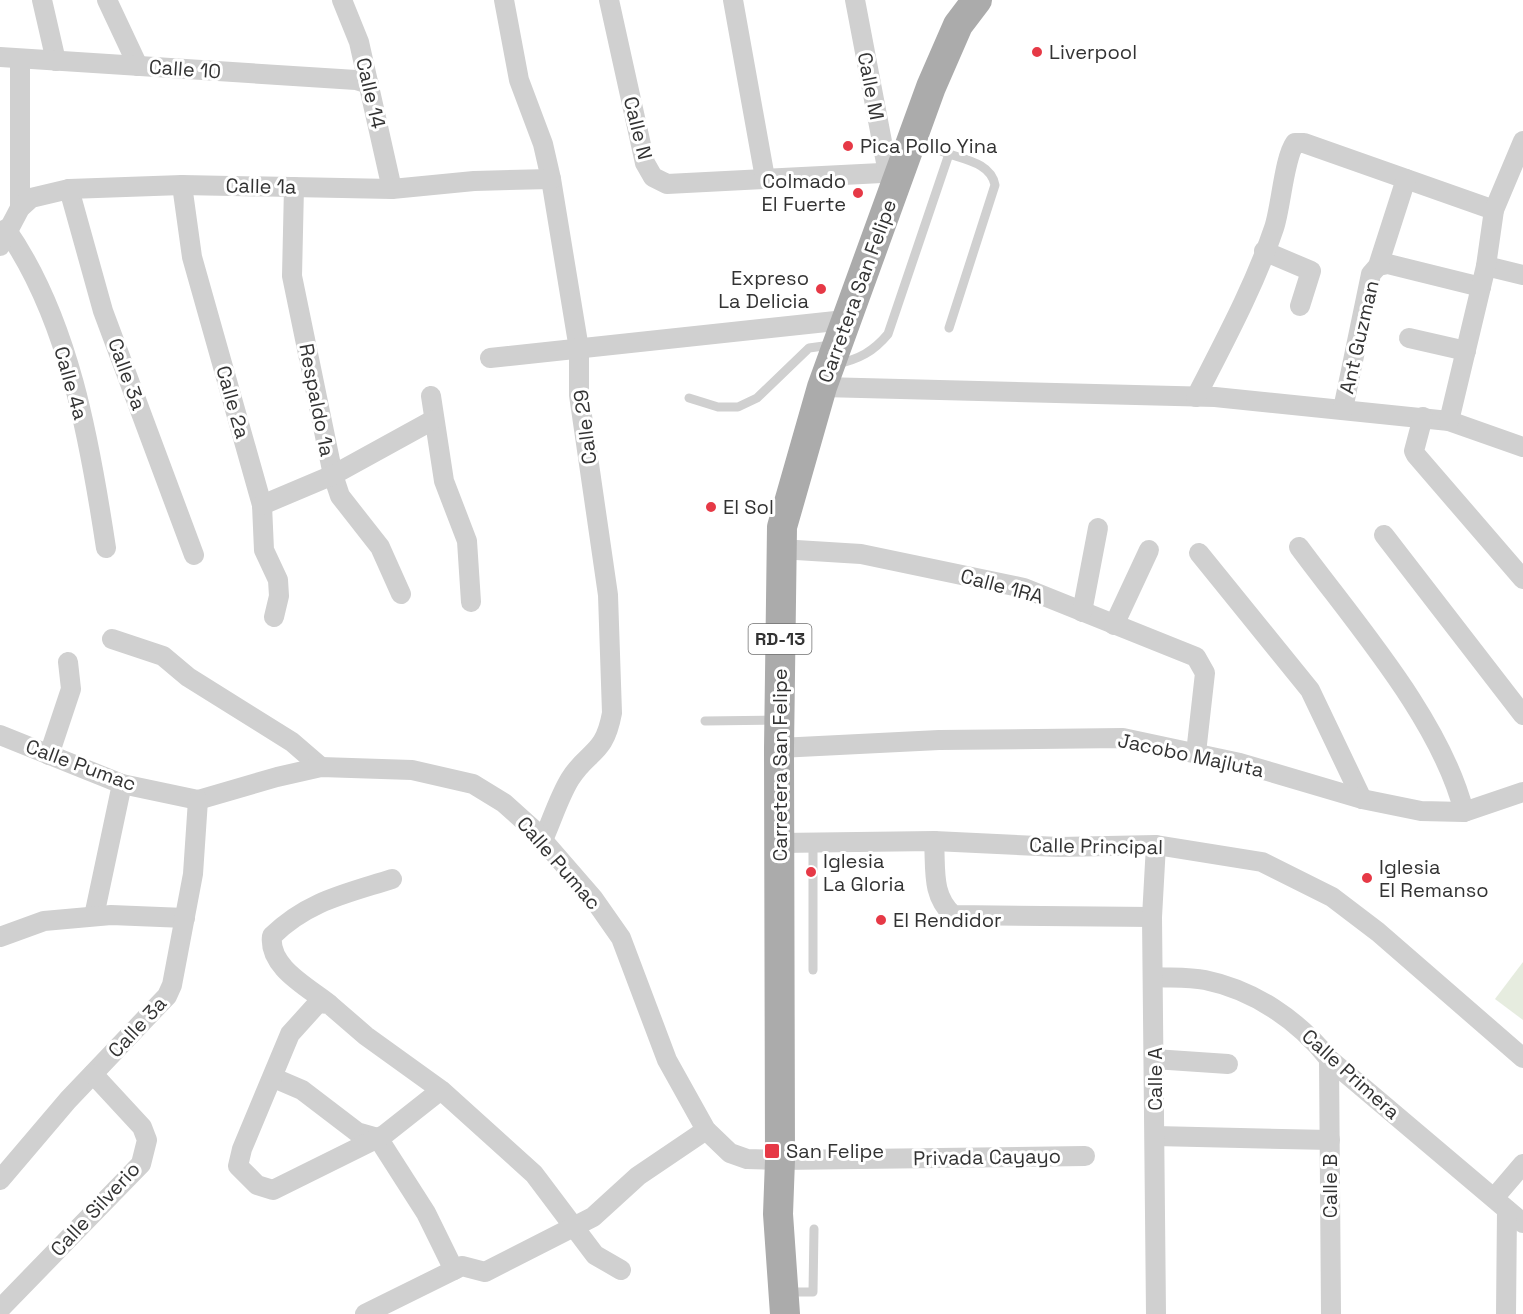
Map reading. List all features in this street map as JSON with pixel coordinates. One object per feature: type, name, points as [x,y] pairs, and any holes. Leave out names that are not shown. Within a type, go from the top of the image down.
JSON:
[{"type":"main road","name":"Carretera San Felipe","points":[[784,1303],[778,1214],[780,1160],[780,549],[788,499],[833,354],[895,172],[912,140],[931,87],[958,25],[977,0]]},
{"type":"street","points":[[42,0],[56,61]]},
{"type":"street","points":[[106,0],[138,66]]},
{"type":"street","name":"Calle 14","points":[[342,0],[359,42],[392,189]]},
{"type":"street","name":"Calle 29","points":[[504,0],[519,80],[543,144],[551,179],[579,349],[579,395],[609,595],[612,713],[609,732],[592,758],[582,763],[569,781],[543,840]]},
{"type":"street","name":"Calle N","points":[[609,0],[645,163],[653,177],[667,184],[895,172]]},
{"type":"street","points":[[733,0],[765,178]]},
{"type":"street","name":"Calle M","points":[[855,0],[895,172]]},
{"type":"street","name":"Calle 10","points":[[0,57],[356,80],[369,84]]},
{"type":"street","points":[[20,59],[20,208]]},
{"type":"street","points":[[1449,421],[1486,266],[1494,210],[1523,141]]},
{"type":"street","points":[[1196,397],[1240,312],[1264,251],[1280,208],[1289,160],[1295,143],[1304,143],[1494,210]]},
{"type":"street","name":"Calle 1a","points":[[3,238],[20,208],[31,198],[69,189],[182,185],[392,189],[474,181],[551,179]]},
{"type":"street","name":"Ant Guzman","points":[[1343,410],[1371,274],[1377,266],[1406,179]]},
{"type":"street","name":"Calle 2a","points":[[182,185],[192,257],[262,505],[264,550],[278,580],[279,596],[274,617]]},
{"type":"street","name":"Respaldo 1a","points":[[294,187],[292,276],[333,476],[340,496],[380,547],[401,594]]},
{"type":"street","name":"Calle 3a","points":[[69,189],[103,311],[194,555]]},
{"type":"street","name":"Calle 4a","points":[[3,238],[29,262],[53,321],[71,377],[95,479],[106,548]]},
{"type":"street","points":[[1264,251],[1311,271],[1300,306]]},
{"type":"street","points":[[1377,266],[1388,264],[1481,287]]},
{"type":"street","points":[[1486,266],[1523,275]]},
{"type":"street","points":[[1409,338],[1466,351]]},
{"type":"street","points":[[490,358],[579,349],[833,354],[1196,397],[1423,417],[1449,421],[1523,447]]},
{"type":"street","points":[[430,396],[444,481],[466,541],[471,602]]},
{"type":"street","points":[[1423,417],[1414,451],[1416,455],[1523,579]]},
{"type":"street","points":[[262,505],[333,476],[433,420]]},
{"type":"street","points":[[1082,612],[1098,528]]},
{"type":"street","points":[[1384,535],[1523,715]]},
{"type":"street","points":[[1299,546],[1420,711],[1458,789],[1464,812]]},
{"type":"street","name":"Calle 1RA","points":[[780,549],[861,554],[1024,588],[1196,657],[1206,673],[1196,753]]},
{"type":"street","points":[[1114,626],[1149,550]]},
{"type":"street","points":[[1199,553],[1310,690],[1362,799]]},
{"type":"street","points":[[112,639],[163,657],[188,677],[292,742],[321,767]]},
{"type":"street","points":[[49,755],[71,689],[68,662]]},
{"type":"street","name":"Jacobo Majluta","points":[[779,734],[939,740],[1123,738],[1240,763],[1362,799],[1421,811],[1464,812],[1523,792]]},
{"type":"street","name":"Calle Pumac","points":[[0,735],[122,784],[198,800],[321,767],[412,770],[473,784],[504,803],[543,840],[593,898],[621,938],[668,1060],[706,1130],[730,1154],[747,1159],[780,1160]]},
{"type":"street","points":[[94,916],[122,784]]},
{"type":"street","name":"Calle 3a","points":[[0,1180],[93,1074],[167,996],[172,985],[193,874],[198,800]]},
{"type":"street","points":[[934,841],[937,885],[941,904],[953,915],[1152,917]]},
{"type":"street","name":"Calle Principal","points":[[780,843],[934,841],[1059,847],[1156,845],[1262,862],[1332,897],[1378,932],[1523,1058]]},
{"type":"street","name":"Calle A","points":[[1156,845],[1152,917],[1156,1314]]},
{"type":"street","points":[[392,879],[319,901],[291,918],[272,936],[271,946],[280,965],[366,1036],[441,1090],[534,1174],[595,1255],[621,1270]]},
{"type":"street","points":[[0,937],[44,921],[94,916],[185,918]]},
{"type":"street","name":"Calle Primera","points":[[1154,977],[1203,980],[1240,990],[1280,1013],[1311,1036],[1329,1059],[1523,1223]]},
{"type":"street","points":[[329,1004],[318,1003],[290,1034],[274,1078],[242,1149],[238,1166],[257,1185],[273,1190],[378,1138],[441,1090]]},
{"type":"street","points":[[1154,1059],[1228,1064]]},
{"type":"street","name":"Calle B","points":[[1329,1059],[1331,1314]]},
{"type":"street","name":"Calle Silverio","points":[[1,1312],[141,1164],[147,1140],[142,1127],[93,1074]]},
{"type":"street","points":[[274,1078],[302,1090],[357,1132],[378,1138],[426,1213],[454,1270]]},
{"type":"street","points":[[365,1314],[462,1266],[485,1272],[593,1217],[638,1176],[706,1130]]},
{"type":"street","points":[[1155,1136],[1330,1140]]},
{"type":"street","name":"Privada Cayayo","points":[[780,1160],[1085,1156]]},
{"type":"street","points":[[1506,1314],[1501,1204],[1523,1164]]},
{"type":"lane","points":[[912,140],[985,167],[993,175],[995,185],[949,328]]},
{"type":"lane","points":[[689,398],[718,407],[738,407],[757,398],[809,348],[859,359],[877,348],[888,334],[949,154]]},
{"type":"lane","points":[[705,721],[779,734]]},
{"type":"lane","points":[[813,842],[813,970]]},
{"type":"lane","points":[[784,1303],[813,1292],[814,1228]]},
{"type":"shaded area","points":[[1523,962],[1523,1020],[1495,999]]},
{"type":"place","name":"Liverpool","points":[[1037,52]]},
{"type":"place","name":"Pica Pollo Yina","points":[[848,146]]},
{"type":"place","name":"Colmado El Fuerte","points":[[858,193]]},
{"type":"place","name":"Expreso La Delicia","points":[[821,289]]},
{"type":"place","name":"El Sol","points":[[711,507]]},
{"type":"place","name":"Iglesia La Gloria","points":[[811,872]]},
{"type":"place","name":"Iglesia El Remanso","points":[[1367,878]]},
{"type":"place","name":"El Rendidor","points":[[881,920]]},
{"type":"place","name":"San Felipe","points":[[772,1151]]}]
